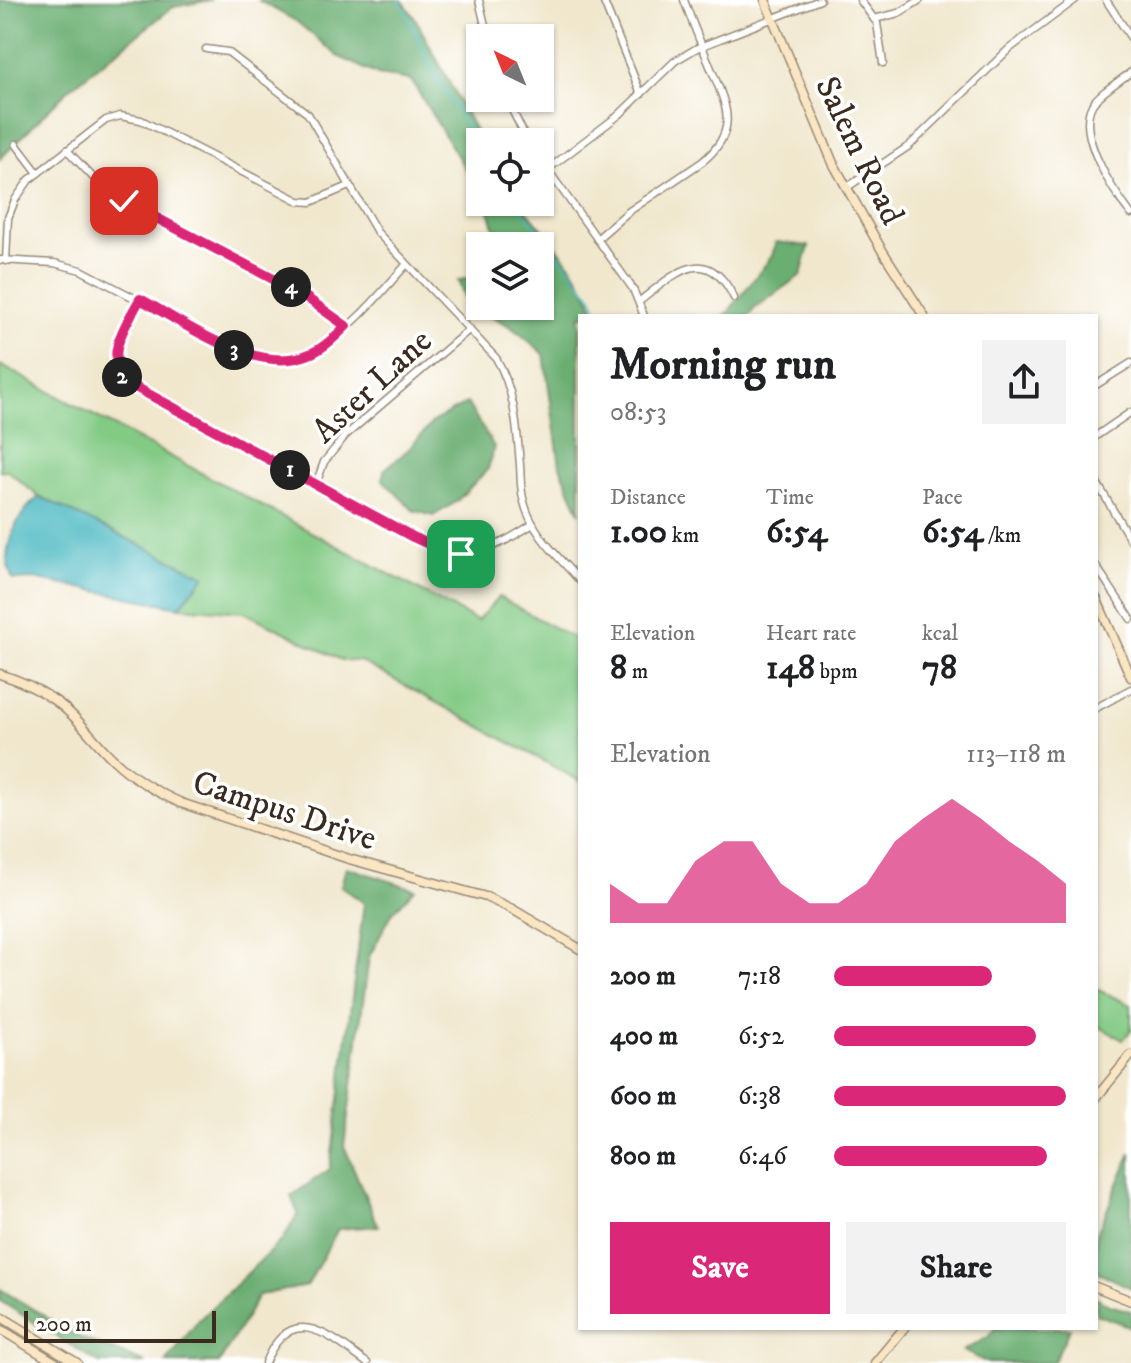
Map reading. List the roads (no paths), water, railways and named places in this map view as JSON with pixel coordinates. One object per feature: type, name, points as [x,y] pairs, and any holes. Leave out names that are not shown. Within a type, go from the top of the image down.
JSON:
[{"type":"street","points":[[479,0],[485,24]]},
{"type":"street","points":[[603,0],[641,94]]},
{"type":"street","points":[[597,239],[628,212],[702,162],[722,142],[727,129],[727,109],[684,0]]},
{"type":"street","name":"Salem Road","points":[[765,0],[821,138],[846,188],[923,314]]},
{"type":"street","points":[[554,164],[619,115],[669,65],[702,47],[820,0]]},
{"type":"street","points":[[860,0],[880,33],[883,63]]},
{"type":"street","points":[[874,19],[899,13],[920,0]]},
{"type":"street","points":[[846,188],[909,146],[1009,49],[1075,0]]},
{"type":"street","points":[[1106,0],[1131,38]]},
{"type":"street","points":[[206,49],[228,52],[302,108],[319,129],[370,224],[496,358],[507,382],[517,436],[521,491],[533,524],[578,579]]},
{"type":"street","points":[[1131,72],[1093,104],[1086,126],[1110,187],[1131,214]]},
{"type":"street","points":[[349,186],[316,200],[299,201],[148,123],[127,116],[106,120],[23,188],[11,209],[3,260],[72,267],[140,299],[240,353],[263,359],[283,359],[312,353],[346,326],[406,265]]},
{"type":"street","points":[[16,144],[38,173]]},
{"type":"street","points":[[67,150],[95,181],[111,193],[300,293],[346,326]]},
{"type":"street","points":[[554,178],[640,301],[643,314]]},
{"type":"street","points":[[640,301],[677,273],[701,266],[714,269],[734,298]]},
{"type":"street","points":[[140,299],[120,337],[116,354],[119,372],[126,382],[429,545],[453,552],[484,552],[533,524]]},
{"type":"street","name":"Aster Lane","points":[[316,484],[324,462],[346,435],[470,329]]},
{"type":"street","points":[[1098,384],[1131,363]]},
{"type":"street","points":[[1098,435],[1131,412]]},
{"type":"street","points":[[1098,484],[1128,531],[1131,541]]},
{"type":"street","points":[[1098,569],[1131,619]]},
{"type":"street","points":[[1098,603],[1131,677]]},
{"type":"street","name":"Campus Drive","points":[[0,674],[27,684],[52,699],[75,717],[113,759],[158,793],[349,859],[486,897],[578,948]]},
{"type":"street","points":[[1098,707],[1131,689]]},
{"type":"street","points":[[1098,1096],[1131,1055]]},
{"type":"street","points":[[1098,1288],[1131,1301]]},
{"type":"street","points":[[0,1316],[77,1363]]},
{"type":"street","points":[[265,1363],[278,1338],[302,1327],[328,1335],[367,1363]]},
{"type":"street","points":[[0,1329],[56,1363]]},
{"type":"street","points":[[875,1363],[902,1330]]},
{"type":"water","points":[[39,497],[205,576],[179,607],[34,579],[13,580],[7,561],[12,534],[26,510]]},
{"type":"waterway","points":[[400,0],[436,77],[468,128]]},
{"type":"waterway","points":[[527,216],[592,297],[596,314]]}]
